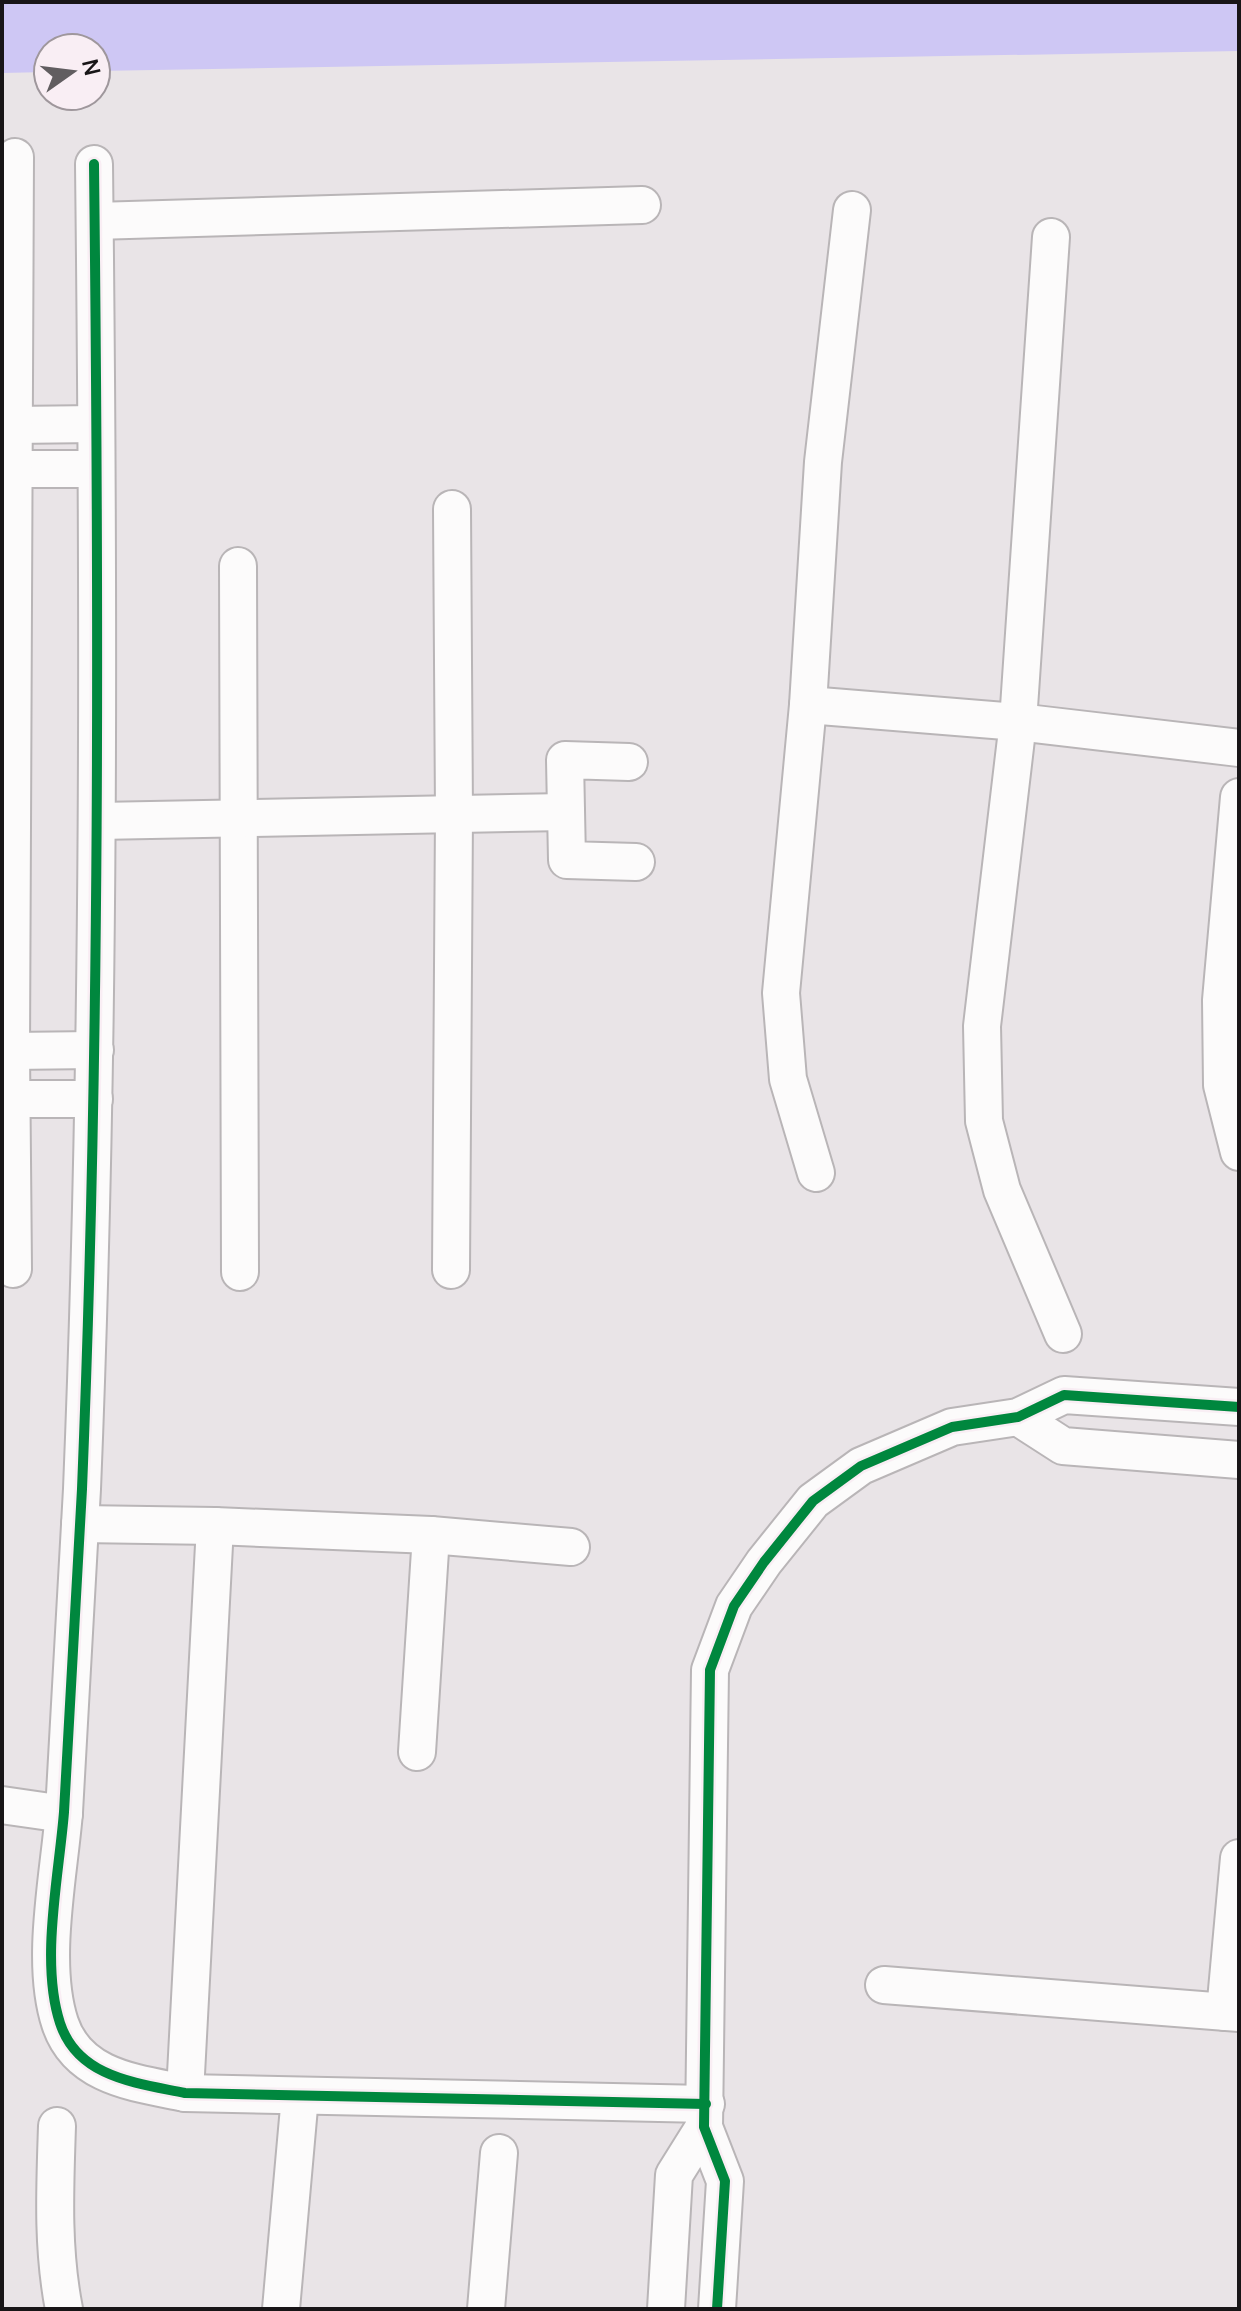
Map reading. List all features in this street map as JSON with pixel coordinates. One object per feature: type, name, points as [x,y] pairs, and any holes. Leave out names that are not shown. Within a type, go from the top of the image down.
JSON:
[{"type":"street","points":[[13,1269],[15,157]]},
{"type":"street","points":[[94,164],[98,821],[92,1255],[64,1814],[51,1958],[52,1986],[61,2027],[76,2049],[107,2075],[185,2093],[705,2116]]},
{"type":"street","points":[[95,221],[642,205]]},
{"type":"street","points":[[816,1173],[788,1079],[781,993],[808,705],[823,462],[852,210]]},
{"type":"street","points":[[1051,237],[1018,722],[982,1026],[984,1121],[1002,1190],[1063,1334]]},
{"type":"street","points":[[13,425],[96,424]]},
{"type":"street","points":[[14,469],[96,469]]},
{"type":"street","points":[[451,1270],[454,814],[452,509]]},
{"type":"street","points":[[238,566],[240,1272]]},
{"type":"street","points":[[808,705],[1018,722],[1239,748]]},
{"type":"street","points":[[629,762],[565,760],[567,860],[636,862]]},
{"type":"street","points":[[1239,797],[1221,1000],[1222,1085],[1239,1152]]},
{"type":"street","points":[[98,821],[566,812]]},
{"type":"street","points":[[11,1051],[95,1050]]},
{"type":"street","points":[[11,1099],[94,1099]]},
{"type":"street","points":[[717,2309],[725,2181],[705,2116],[710,1670],[734,1606],[764,1562],[813,1501],[861,1466],[952,1427],[1018,1417],[1064,1395],[1239,1407]]},
{"type":"street","points":[[1018,1417],[1063,1446],[1239,1460]]},
{"type":"street","points":[[80,1524],[431,1535],[571,1547]]},
{"type":"street","points":[[185,2093],[215,1526]]},
{"type":"street","points":[[417,1752],[431,1535]]},
{"type":"street","points":[[2,1805],[64,1814]]},
{"type":"street","points":[[884,1985],[1232,2012],[1239,1858]]},
{"type":"street","points":[[281,2309],[300,2096]]},
{"type":"street","points":[[666,2309],[674,2175],[705,2116]]},
{"type":"street","points":[[57,2126],[54,2229],[56,2270],[64,2309]]},
{"type":"street","points":[[486,2309],[499,2153]]},
{"type":"shaded area","points":[[2,2],[1239,2],[1239,51],[112,71],[112,32],[32,32],[32,72],[2,73]]},
{"type":"cycle path","points":[[94,164],[97,661],[92,1158],[78,1569],[64,1812],[51,1946],[54,1999],[60,2023],[80,2056],[95,2067],[129,2081],[185,2093],[706,2104]]},
{"type":"cycle path","points":[[717,2309],[725,2181],[704,2127],[710,1670],[734,1606],[764,1562],[813,1501],[861,1466],[952,1427],[1018,1417],[1064,1395],[1239,1407]]}]
